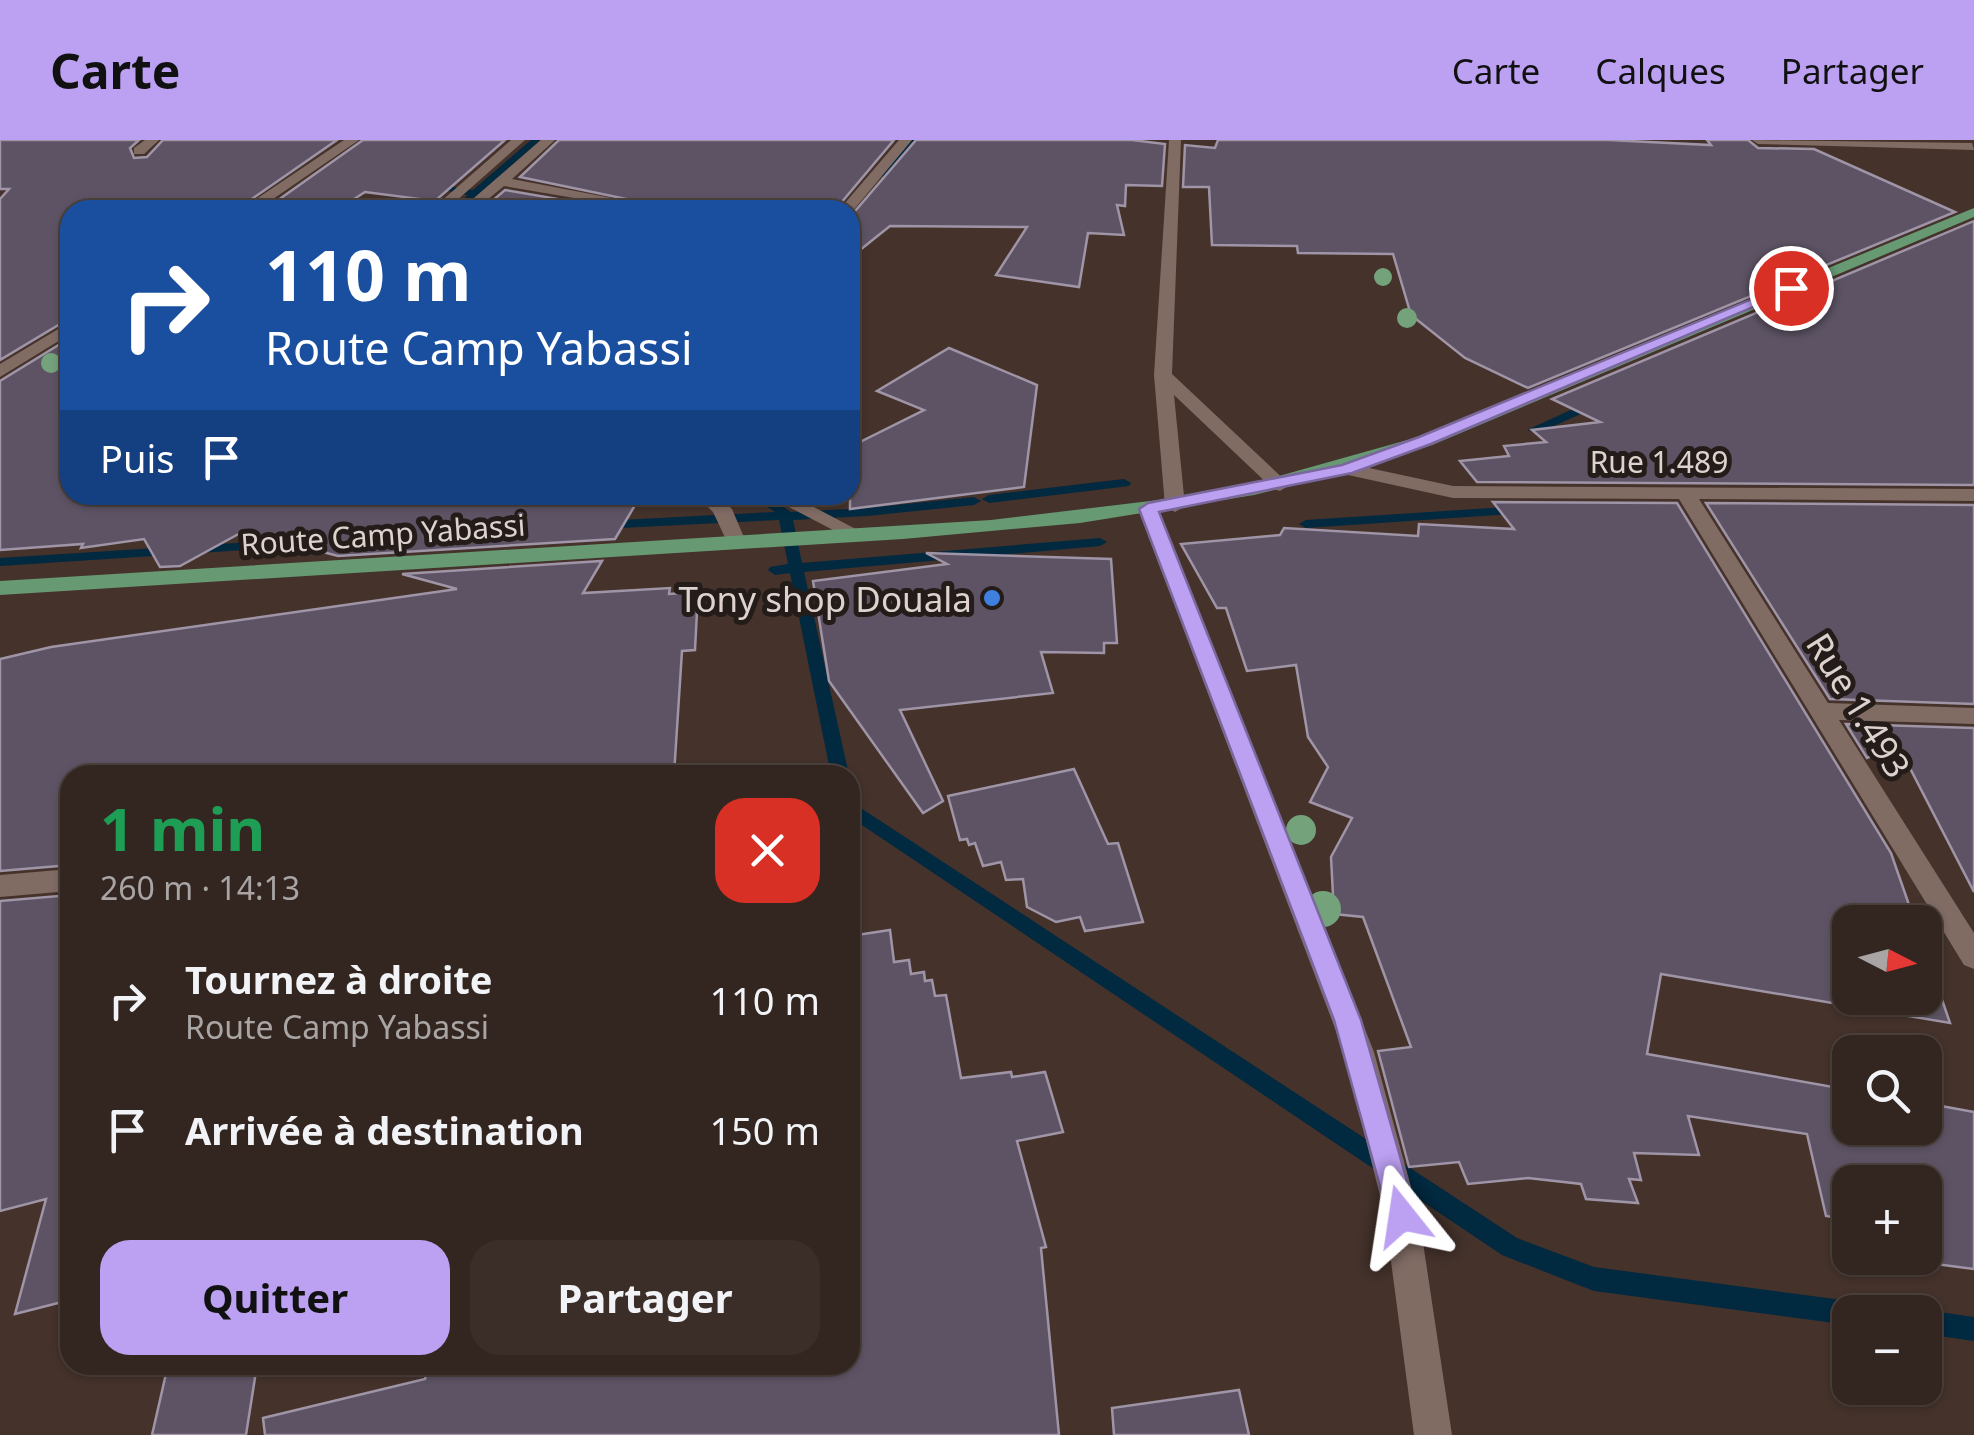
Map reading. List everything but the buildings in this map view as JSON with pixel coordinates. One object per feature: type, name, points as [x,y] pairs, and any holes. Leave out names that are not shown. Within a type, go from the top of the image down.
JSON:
[{"type":"main road","name":"Route Camp Yabassi","points":[[0,588],[984,529],[1162,507],[1280,486],[1346,469],[1425,441],[1974,212]]},
{"type":"street","points":[[139,150],[153,140]]},
{"type":"street","points":[[262,200],[353,140]]},
{"type":"street","points":[[450,200],[519,140]]},
{"type":"street","points":[[478,200],[549,140]]},
{"type":"street","points":[[855,200],[906,140]]},
{"type":"street","points":[[1174,140],[1163,375],[1162,507],[1359,1052],[1402,1216],[1434,1435]]},
{"type":"street","points":[[1758,140],[1970,145]]},
{"type":"street","points":[[500,181],[610,200]]},
{"type":"street","points":[[0,372],[60,333]]},
{"type":"street","points":[[1163,375],[1280,486]]},
{"type":"street","name":"Rue 1.489","points":[[1346,469],[1453,492],[1684,490],[1974,495]]},
{"type":"street","name":"Rue 1.493","points":[[1684,490],[1974,956]]},
{"type":"street","points":[[717,505],[747,542]]},
{"type":"street","points":[[796,505],[859,536]]},
{"type":"street","points":[[1822,711],[1974,716]]},
{"type":"street","points":[[0,886],[60,881]]},
{"type":"waterway","points":[[467,200],[536,140]]},
{"type":"waterway","points":[[887,176],[914,140]]},
{"type":"waterway","points":[[429,186],[475,193]]},
{"type":"waterway","points":[[1533,430],[1597,402]]},
{"type":"waterway","points":[[989,499],[1124,483]]},
{"type":"waterway","points":[[785,516],[974,501]]},
{"type":"waterway","points":[[773,505],[785,516]]},
{"type":"waterway","points":[[1306,524],[1522,510]]},
{"type":"waterway","points":[[601,525],[785,516]]},
{"type":"waterway","points":[[785,516],[796,568]]},
{"type":"waterway","points":[[0,562],[314,542]]},
{"type":"waterway","points":[[796,568],[1100,542]]},
{"type":"waterway","points":[[775,570],[796,568]]},
{"type":"waterway","points":[[796,568],[838,765]]},
{"type":"waterway","points":[[860,815],[1510,1247],[1594,1279],[1832,1311]]},
{"type":"waterway","points":[[1942,1324],[1974,1329]]},
{"type":"place","name":"Tony shop Douala","points":[[992,598]]},
{"type":"route","points":[[1402,1216],[1348,1020],[1148,509],[1280,486],[1346,469],[1425,441],[1791,288]]}]
